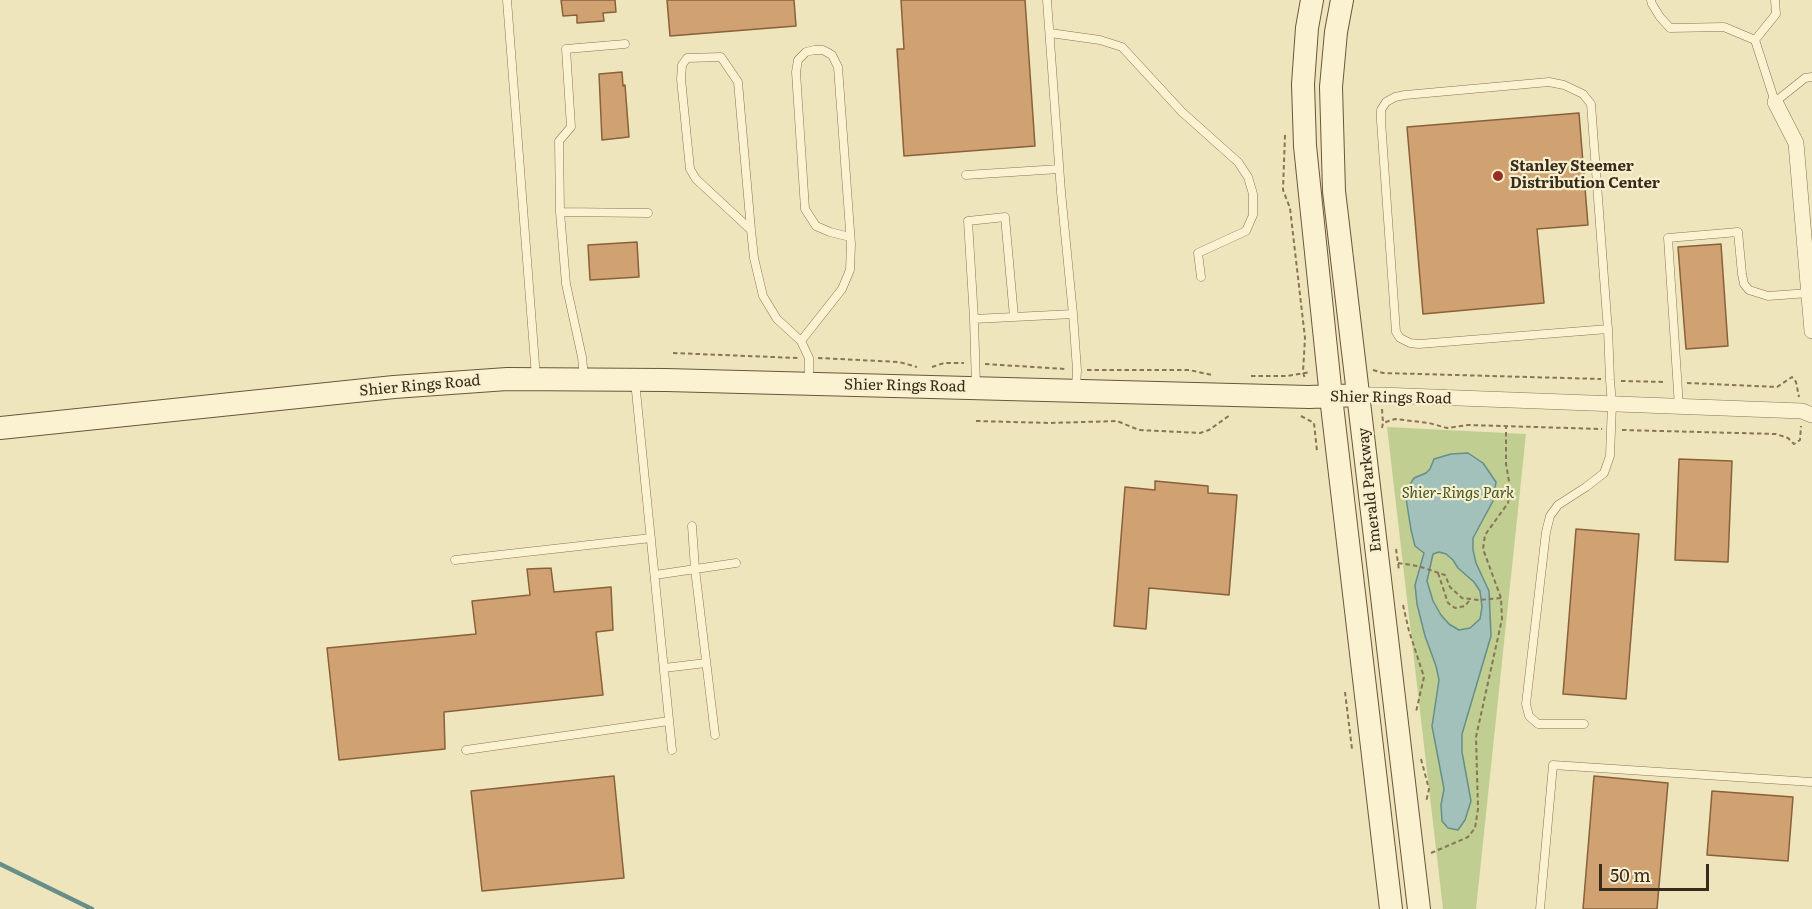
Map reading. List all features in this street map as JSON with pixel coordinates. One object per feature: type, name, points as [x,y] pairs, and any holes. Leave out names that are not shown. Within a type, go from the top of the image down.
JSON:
[{"type":"main road","name":"Emerald Parkway","points":[[1312,0],[1307,28],[1304,84],[1305,146],[1331,397],[1391,909]]},
{"type":"main road","name":"Emerald Parkway","points":[[1342,0],[1336,32],[1331,87],[1332,166],[1419,909]]},
{"type":"main road","name":"Shier Rings Road","points":[[0,428],[394,387],[507,379],[635,379],[809,385],[976,387],[1077,379],[1331,397],[1359,395]]},
{"type":"street","points":[[1775,102],[1796,143],[1807,202],[1812,331]]},
{"type":"street","name":"Shier Rings Road","points":[[1359,395],[1802,411],[1812,415]]},
{"type":"lane","points":[[507,0],[536,379]]},
{"type":"lane","points":[[1047,0],[1077,379]]},
{"type":"lane","points":[[1651,0],[1660,17],[1671,28],[1724,27],[1755,40],[1775,102],[1805,78],[1812,77]]},
{"type":"lane","points":[[1755,40],[1776,14],[1775,0]]},
{"type":"lane","points":[[1050,33],[1100,40],[1122,47],[1182,112],[1238,162],[1248,177],[1254,194],[1253,215],[1245,231],[1198,254],[1201,277]]},
{"type":"lane","points":[[584,379],[582,357],[566,284],[560,212],[559,141],[571,127],[566,49],[625,44]]},
{"type":"lane","points":[[801,341],[842,289],[850,270],[850,237],[838,67],[832,55],[824,50],[814,50],[806,52],[798,60],[795,85],[806,209],[816,226],[850,237]]},
{"type":"lane","points":[[751,230],[696,179],[690,169],[681,79],[682,65],[687,58],[721,57],[738,82],[754,258],[763,296],[777,319],[801,341],[809,358],[809,385]]},
{"type":"lane","points":[[1584,724],[1538,724],[1528,716],[1526,704],[1546,532],[1550,516],[1557,505],[1586,488],[1604,473],[1610,456],[1612,404],[1608,329],[1591,104],[1583,94],[1564,85],[1549,82],[1405,95],[1386,102],[1381,110],[1381,121],[1396,332],[1400,338],[1410,344],[1419,344],[1608,329]]},
{"type":"lane","points":[[966,175],[1059,169]]},
{"type":"lane","points":[[560,212],[648,213]]},
{"type":"lane","points":[[976,387],[977,363],[968,221],[1005,217],[1014,317]]},
{"type":"lane","points":[[1679,407],[1668,238],[1738,232],[1742,274],[1744,284],[1749,290],[1768,296],[1810,291]]},
{"type":"lane","points":[[974,319],[1073,314]]},
{"type":"lane","points":[[635,379],[672,750]]},
{"type":"lane","points":[[692,526],[715,735]]},
{"type":"lane","points":[[455,560],[651,538]]},
{"type":"lane","points":[[655,575],[736,563]]},
{"type":"lane","points":[[664,668],[706,663]]},
{"type":"lane","points":[[466,750],[669,721]]},
{"type":"lane","points":[[1540,909],[1553,765],[1812,782]]},
{"type":"path","points":[[673,353],[899,362],[922,368]]},
{"type":"path","points":[[928,368],[944,363],[977,363],[1077,379],[1189,370],[1216,376]]},
{"type":"path","points":[[1371,369],[1383,373],[1777,387],[1792,377]]},
{"type":"path","points":[[1247,376],[1287,376],[1303,372]]},
{"type":"path","points":[[976,421],[1050,423],[1117,421],[1139,430],[1200,433],[1209,430],[1229,415],[1237,415]]},
{"type":"path","points":[[1301,416],[1314,423],[1318,457]]},
{"type":"path","points":[[1381,434],[1383,423],[1395,418],[1447,428],[1468,425],[1776,434],[1788,438],[1794,444],[1800,440]]},
{"type":"path","points":[[1428,854],[1468,837],[1475,828],[1478,808],[1476,737],[1483,696],[1502,619],[1501,598],[1483,549],[1485,535],[1508,503],[1510,487],[1506,464],[1506,426]]},
{"type":"path","points":[[1396,547],[1399,574]]},
{"type":"path","points":[[1398,563],[1418,566],[1445,575],[1450,587],[1462,598],[1479,600],[1501,598]]},
{"type":"path","points":[[1438,573],[1448,603],[1455,608],[1465,606],[1470,600]]},
{"type":"path","points":[[1401,596],[1409,632],[1424,677],[1414,718]]},
{"type":"path","points":[[1345,687],[1353,754]]},
{"type":"path","points":[[1419,753],[1429,789],[1425,806]]},
{"type":"green space","name":"Shier-Rings Park","points":[[1387,427],[1526,434],[1476,909],[1443,909]]},
{"type":"water","points":[[1468,453],[1483,463],[1496,482],[1493,501],[1473,538],[1476,563],[1489,591],[1491,636],[1462,734],[1462,752],[1471,801],[1465,820],[1458,830],[1448,828],[1442,821],[1441,805],[1444,789],[1432,726],[1439,680],[1417,604],[1415,585],[1424,553],[1415,546],[1406,498],[1414,478],[1426,473],[1434,459],[1451,454]],"holes":[[[1439,552],[1446,554],[1480,591],[1482,607],[1480,619],[1470,628],[1459,630],[1449,624],[1433,601],[1427,581],[1433,554]]]},
{"type":"building","points":[[561,0],[615,0],[616,12],[603,13],[604,21],[577,23],[577,15],[563,16]]},
{"type":"building","points":[[667,0],[794,0],[796,26],[670,36]]},
{"type":"building","points":[[901,0],[1025,0],[1035,146],[904,156],[897,49],[904,49]]},
{"type":"building","points":[[622,72],[629,137],[602,140],[599,74]]},
{"type":"building","name":"Stanley Steemer Distribution Center","points":[[1579,113],[1588,225],[1537,229],[1544,303],[1423,314],[1407,127]]},
{"type":"building","points":[[637,242],[639,277],[590,280],[588,245]]},
{"type":"building","points":[[1721,244],[1728,346],[1686,349],[1678,247]]},
{"type":"building","points":[[1679,459],[1732,461],[1728,562],[1675,560]]},
{"type":"building","points":[[1155,481],[1208,486],[1208,493],[1237,495],[1229,595],[1149,588],[1146,629],[1114,626],[1125,487],[1155,490]]},
{"type":"building","points":[[1576,529],[1639,534],[1626,699],[1563,694]]},
{"type":"building","points":[[551,568],[554,592],[611,587],[613,630],[596,632],[603,695],[444,712],[445,749],[339,760],[327,648],[476,634],[472,601],[530,595],[527,569]]},
{"type":"building","points":[[614,776],[624,878],[482,891],[471,791]]},
{"type":"building","points":[[1594,776],[1668,783],[1657,909],[1583,909]]},
{"type":"building","points":[[1712,791],[1793,797],[1788,861],[1707,855]]},
{"type":"waterway","points":[[0,864],[92,909]]},
{"type":"place","name":"Stanley Steemer Distribution Center","points":[[1498,176]]}]
